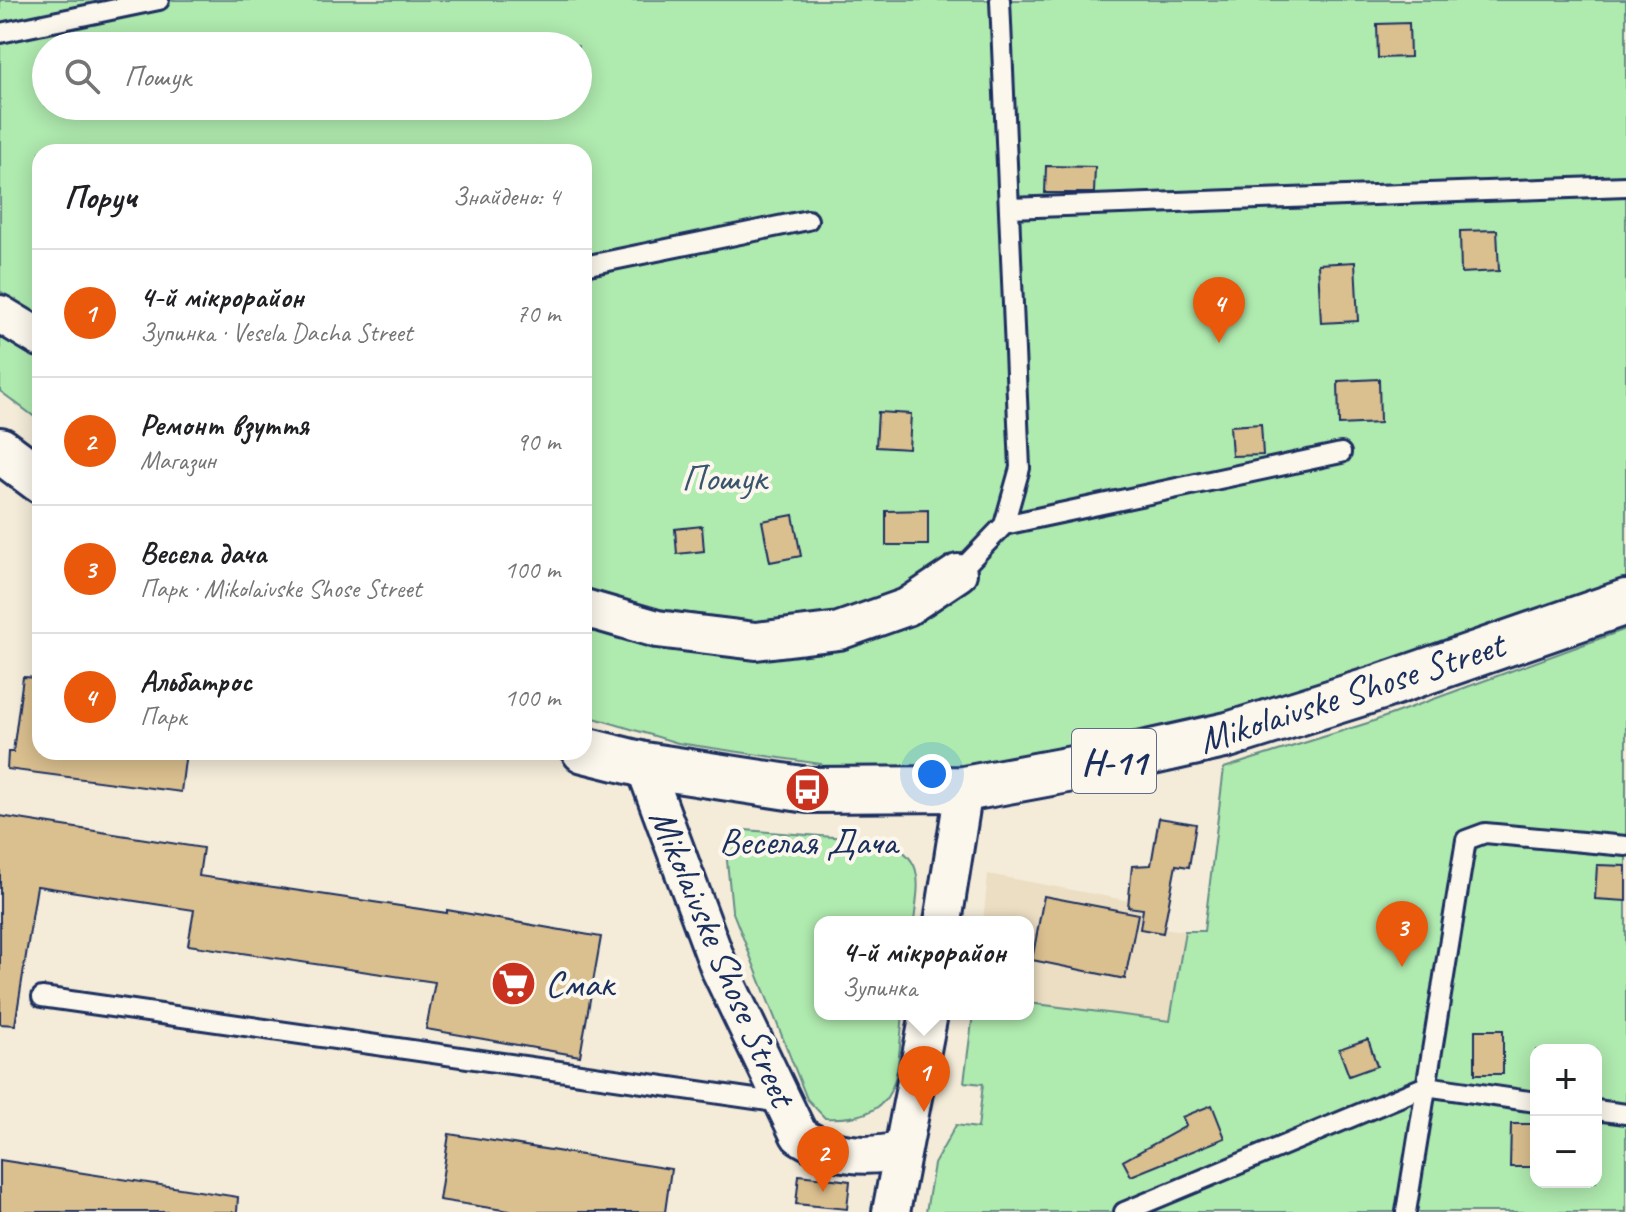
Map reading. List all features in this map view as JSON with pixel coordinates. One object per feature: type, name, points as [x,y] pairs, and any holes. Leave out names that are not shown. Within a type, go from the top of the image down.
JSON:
[{"type":"main road","points":[[0,450],[32,474]]},
{"type":"main road","name":"Mikolaivske Shose Street","points":[[592,752],[644,765],[808,790],[964,789],[1094,765],[1228,735],[1378,688],[1626,602]]},
{"type":"street","points":[[0,314],[32,333]]},
{"type":"street","points":[[592,610],[657,629],[756,641],[839,631],[907,607],[958,573]]},
{"type":"street","name":"Mikolaivske Shose Street","points":[[644,765],[720,970],[799,1135],[818,1148],[878,1156],[903,1150]]},
{"type":"street","points":[[944,916],[964,789]]},
{"type":"street","points":[[891,1212],[928,1020]]},
{"type":"lane","points":[[0,33],[159,0]]},
{"type":"lane","points":[[958,573],[1004,525],[1020,468],[1000,0]]},
{"type":"lane","points":[[1009,208],[1626,186]]},
{"type":"lane","points":[[592,264],[808,220]]},
{"type":"lane","points":[[1004,525],[1341,453]]},
{"type":"lane","points":[[1406,1212],[1466,840],[1485,833],[1626,846]]},
{"type":"lane","points":[[42,997],[782,1103]]},
{"type":"lane","points":[[1124,1212],[1426,1086],[1530,1101]]},
{"type":"lane","points":[[1602,1111],[1626,1114]]},
{"type":"shaded area","points":[[988,874],[1135,902],[1148,926],[1185,931],[1170,1021],[1034,1004],[1034,916],[984,916]]},
{"type":"green space","name":"Пошук","points":[[0,0],[1626,0],[1626,602],[1228,735],[808,790],[821,764],[678,743],[592,717],[592,624],[757,655],[891,632],[870,599],[836,615],[756,622],[652,608],[592,592],[592,144],[32,144],[32,311],[0,291]]},
{"type":"green space","points":[[0,325],[32,343],[32,415],[0,391]]},
{"type":"green space","points":[[1626,629],[1626,1212],[926,1212],[934,1164],[956,1125],[978,1128],[983,1084],[964,1082],[972,1020],[1034,1020],[1034,1004],[1170,1021],[1185,931],[1204,931],[1224,768],[1371,722]]},
{"type":"green space","points":[[745,830],[885,841],[908,856],[914,865],[918,884],[915,916],[814,916],[814,1020],[902,1020],[899,1056],[891,1090],[883,1103],[870,1112],[851,1117],[825,1118],[807,1099],[732,910],[726,851],[732,836]]},
{"type":"building","points":[[1409,23],[1410,57],[1378,58],[1377,24]]},
{"type":"building","points":[[1046,166],[1095,167],[1094,193],[1045,193]]},
{"type":"building","points":[[1497,230],[1499,271],[1461,273],[1460,231]]},
{"type":"building","points":[[1355,262],[1358,321],[1321,323],[1318,264]]},
{"type":"building","points":[[1379,379],[1380,423],[1339,425],[1338,381]]},
{"type":"building","points":[[878,412],[911,414],[909,449],[876,447]]},
{"type":"building","points":[[1261,424],[1263,455],[1232,456],[1230,426]]},
{"type":"building","points":[[928,510],[928,545],[886,545],[886,511]]},
{"type":"building","points":[[793,515],[801,556],[770,562],[762,521]]},
{"type":"building","points":[[702,526],[704,551],[677,554],[675,529]]},
{"type":"building","points":[[23,677],[32,678],[32,760],[185,760],[181,792],[7,769],[8,752],[13,752]]},
{"type":"building","points":[[0,816],[203,848],[199,876],[447,913],[447,910],[601,937],[580,1056],[426,1029],[435,982],[188,945],[194,910],[37,886],[15,1025],[0,1024]]},
{"type":"building","points":[[1159,818],[1196,824],[1189,867],[1176,865],[1163,933],[1140,929],[1143,909],[1128,907],[1132,866],[1151,865]]},
{"type":"building","points":[[1597,865],[1626,866],[1626,901],[1595,899]]},
{"type":"building","points":[[1044,896],[1138,914],[1125,979],[1034,960]]},
{"type":"building","points":[[1475,1030],[1503,1030],[1503,1074],[1475,1074]]},
{"type":"building","points":[[1368,1039],[1377,1066],[1349,1076],[1339,1049]]},
{"type":"building","points":[[1212,1105],[1225,1138],[1131,1176],[1123,1161],[1186,1126],[1182,1117]]},
{"type":"building","points":[[1511,1124],[1530,1124],[1530,1167],[1510,1167]]},
{"type":"building","points":[[449,1134],[671,1169],[665,1212],[516,1212],[439,1200]]},
{"type":"building","points":[[0,1160],[238,1197],[237,1212],[0,1212]]},
{"type":"building","points":[[799,1175],[850,1181],[847,1209],[796,1204]]},
{"type":"place","name":"Альбатрос","points":[[1219,343]]},
{"type":"place","name":"Веселая Дача","points":[[808,790]]},
{"type":"place","name":"Весела дача","points":[[1402,967]]},
{"type":"place","name":"Смак","points":[[514,983]]},
{"type":"place","name":"4-й мікрорайон","points":[[924,1112]]},
{"type":"place","name":"Ремонт взуття","points":[[823,1192]]}]
